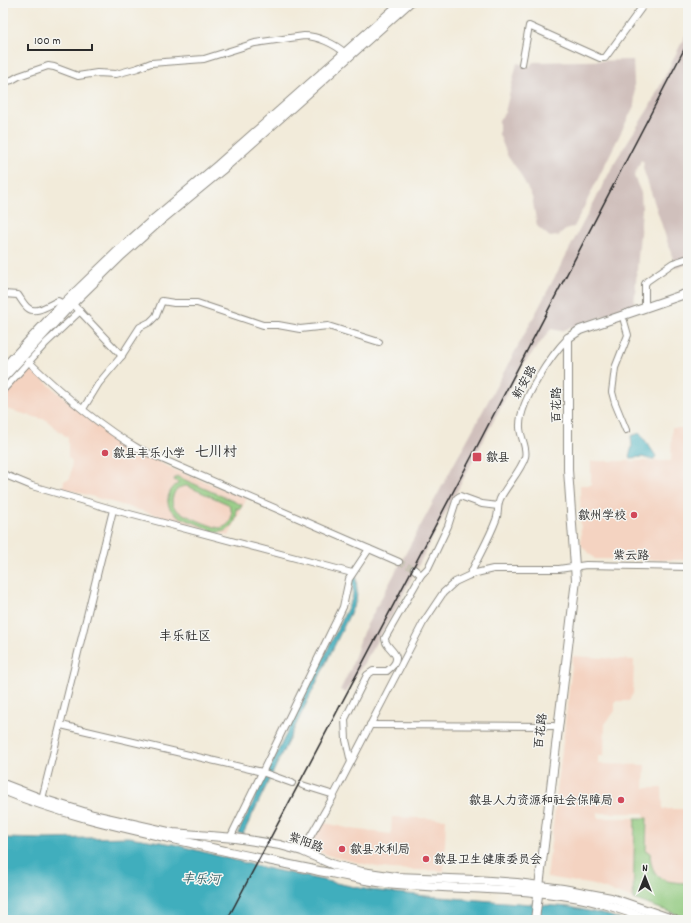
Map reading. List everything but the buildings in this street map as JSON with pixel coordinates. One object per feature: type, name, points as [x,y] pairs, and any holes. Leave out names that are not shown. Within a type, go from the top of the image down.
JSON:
[{"type":"main road","points":[[3,370],[63,304],[141,230],[218,165],[401,3]]},
{"type":"main road","points":[[3,378],[72,303],[140,238],[234,159],[409,3]]},
{"type":"main road","name":"新安路","points":[[568,338],[580,330],[688,293]]},
{"type":"main road","points":[[568,338],[582,336],[688,299]]},
{"type":"main road","name":"百花路","points":[[536,892],[576,580],[568,470],[568,338]]},
{"type":"main road","name":"百花路","points":[[536,892],[553,726],[571,580],[574,567]]},
{"type":"main road","name":"紫阳路","points":[[3,784],[42,799],[93,815],[196,836],[230,838],[280,845],[302,851],[339,866],[373,875],[476,880],[598,902],[651,920]]},
{"type":"main road","name":"紫阳路","points":[[3,790],[40,804],[91,820],[226,851],[369,880],[412,885],[597,894],[625,902],[674,920]]},
{"type":"main road","points":[[530,920],[536,892]]},
{"type":"main road","points":[[535,920],[536,892]]},
{"type":"street","points":[[522,64],[529,26],[600,58],[605,58],[645,3]]},
{"type":"street","points":[[3,82],[48,66],[78,76],[97,73],[116,74],[151,63],[204,59],[255,43],[304,36],[328,42],[338,47],[345,53]]},
{"type":"street","points":[[645,308],[645,284],[647,281],[673,263],[688,258]]},
{"type":"street","points":[[3,294],[18,295],[28,308],[32,310],[46,308],[58,301],[63,304]]},
{"type":"street","points":[[83,409],[99,383],[122,356],[140,327],[150,322],[156,316],[162,301],[174,303],[197,303],[263,325],[278,325],[300,329],[318,326],[334,327],[379,342]]},
{"type":"street","points":[[72,303],[122,356]]},
{"type":"street","points":[[3,390],[28,361],[80,311]]},
{"type":"street","points":[[624,321],[628,335],[615,368],[612,392],[614,403],[626,430]]},
{"type":"street","name":"新安路","points":[[470,575],[496,521],[501,497],[525,458],[525,449],[520,425],[524,405],[555,352],[568,338]]},
{"type":"street","points":[[28,361],[57,388],[83,409],[121,438],[149,454],[399,562]]},
{"type":"street","points":[[3,474],[32,486],[113,510],[352,573]]},
{"type":"street","points":[[351,762],[345,729],[345,717],[367,674],[387,671],[395,662],[395,654],[386,644],[385,638],[421,575],[428,568],[448,526],[452,509],[458,497],[482,504],[498,506]]},
{"type":"street","points":[[42,799],[113,510]]},
{"type":"street","points":[[230,838],[343,607],[349,579],[369,549]]},
{"type":"street","name":"紫云路","points":[[302,851],[334,795],[423,622],[443,593],[451,585],[470,575],[493,569],[559,568],[586,565],[688,567]]},
{"type":"street","points":[[414,569],[421,575]]},
{"type":"street","points":[[61,724],[263,773],[292,782]]},
{"type":"street","points":[[370,725],[553,726]]},
{"type":"street","points":[[302,786],[334,795]]},
{"type":"shaded area","points":[[688,30],[688,264],[676,268],[643,168],[644,162],[641,160],[634,176],[641,193],[642,209],[634,306],[561,331],[551,329],[522,366],[394,612],[346,693],[340,690],[351,668],[363,632],[538,309],[616,160],[649,108]]},
{"type":"shaded area","points":[[633,60],[635,104],[574,227],[568,228],[558,236],[550,237],[537,226],[532,197],[518,170],[508,157],[499,134],[499,121],[505,112],[517,63],[530,66],[533,62]]},
{"type":"shaded area","name":"歙县丰乐小学","points":[[27,366],[101,429],[135,450],[177,471],[247,498],[229,536],[63,488],[64,481],[70,479],[72,461],[68,457],[68,438],[46,420],[3,408],[3,393]]},
{"type":"shaded area","name":"歙州学校","points":[[672,428],[688,428],[688,560],[595,559],[581,545],[580,485],[591,485],[591,461],[671,461]]},
{"type":"shaded area","points":[[573,656],[634,660],[633,693],[629,701],[615,701],[615,711],[605,724],[604,756],[598,756],[598,764],[645,765],[644,788],[662,788],[663,809],[688,809],[688,918],[594,885],[547,877]],"holes":[[[597,813],[644,813],[644,818],[598,818]]]},
{"type":"shaded area","points":[[392,817],[446,819],[444,871],[390,869],[377,867],[331,856],[308,848],[321,822],[351,829],[391,834]]},
{"type":"green space","points":[[176,476],[242,505],[240,509],[236,508],[237,513],[235,521],[225,531],[216,532],[182,518],[174,513],[169,505],[168,497],[172,489],[179,483],[174,480]],"holes":[[[187,486],[228,504],[232,515],[231,519],[227,525],[220,528],[180,512],[174,507],[172,498],[180,487]]]},
{"type":"green space","points":[[635,818],[647,818],[646,851],[650,852],[651,862],[656,874],[660,878],[672,882],[688,883],[688,916],[684,917],[633,899]]},
{"type":"water","points":[[640,433],[656,456],[654,459],[642,457],[631,458],[629,456],[632,447],[631,436]]},
{"type":"water","points":[[356,576],[356,601],[243,834],[238,833],[352,599],[352,580]]},
{"type":"water","name":"丰乐河","points":[[129,837],[173,844],[261,867],[369,890],[570,907],[607,915],[622,920],[219,920],[213,918],[204,920],[3,920],[3,838],[45,839]]},
{"type":"tunnel","points":[[399,562],[414,569]]},
{"type":"railway","points":[[227,920],[472,456],[688,42]]},
{"type":"place","name":"歙县丰乐小学","points":[[105,453]]},
{"type":"place","name":"歙县","points":[[477,457]]},
{"type":"place","name":"歙州学校","points":[[634,515]]},
{"type":"place","name":"歙县人力资源和社会保障局","points":[[621,800]]},
{"type":"place","name":"歙县水利局","points":[[342,849]]},
{"type":"place","name":"歙县卫生健康委员会","points":[[426,859]]},
{"type":"district","name":"七川村","points":[[216,451]]},
{"type":"district","name":"丰乐社区","points":[[185,635]]}]
